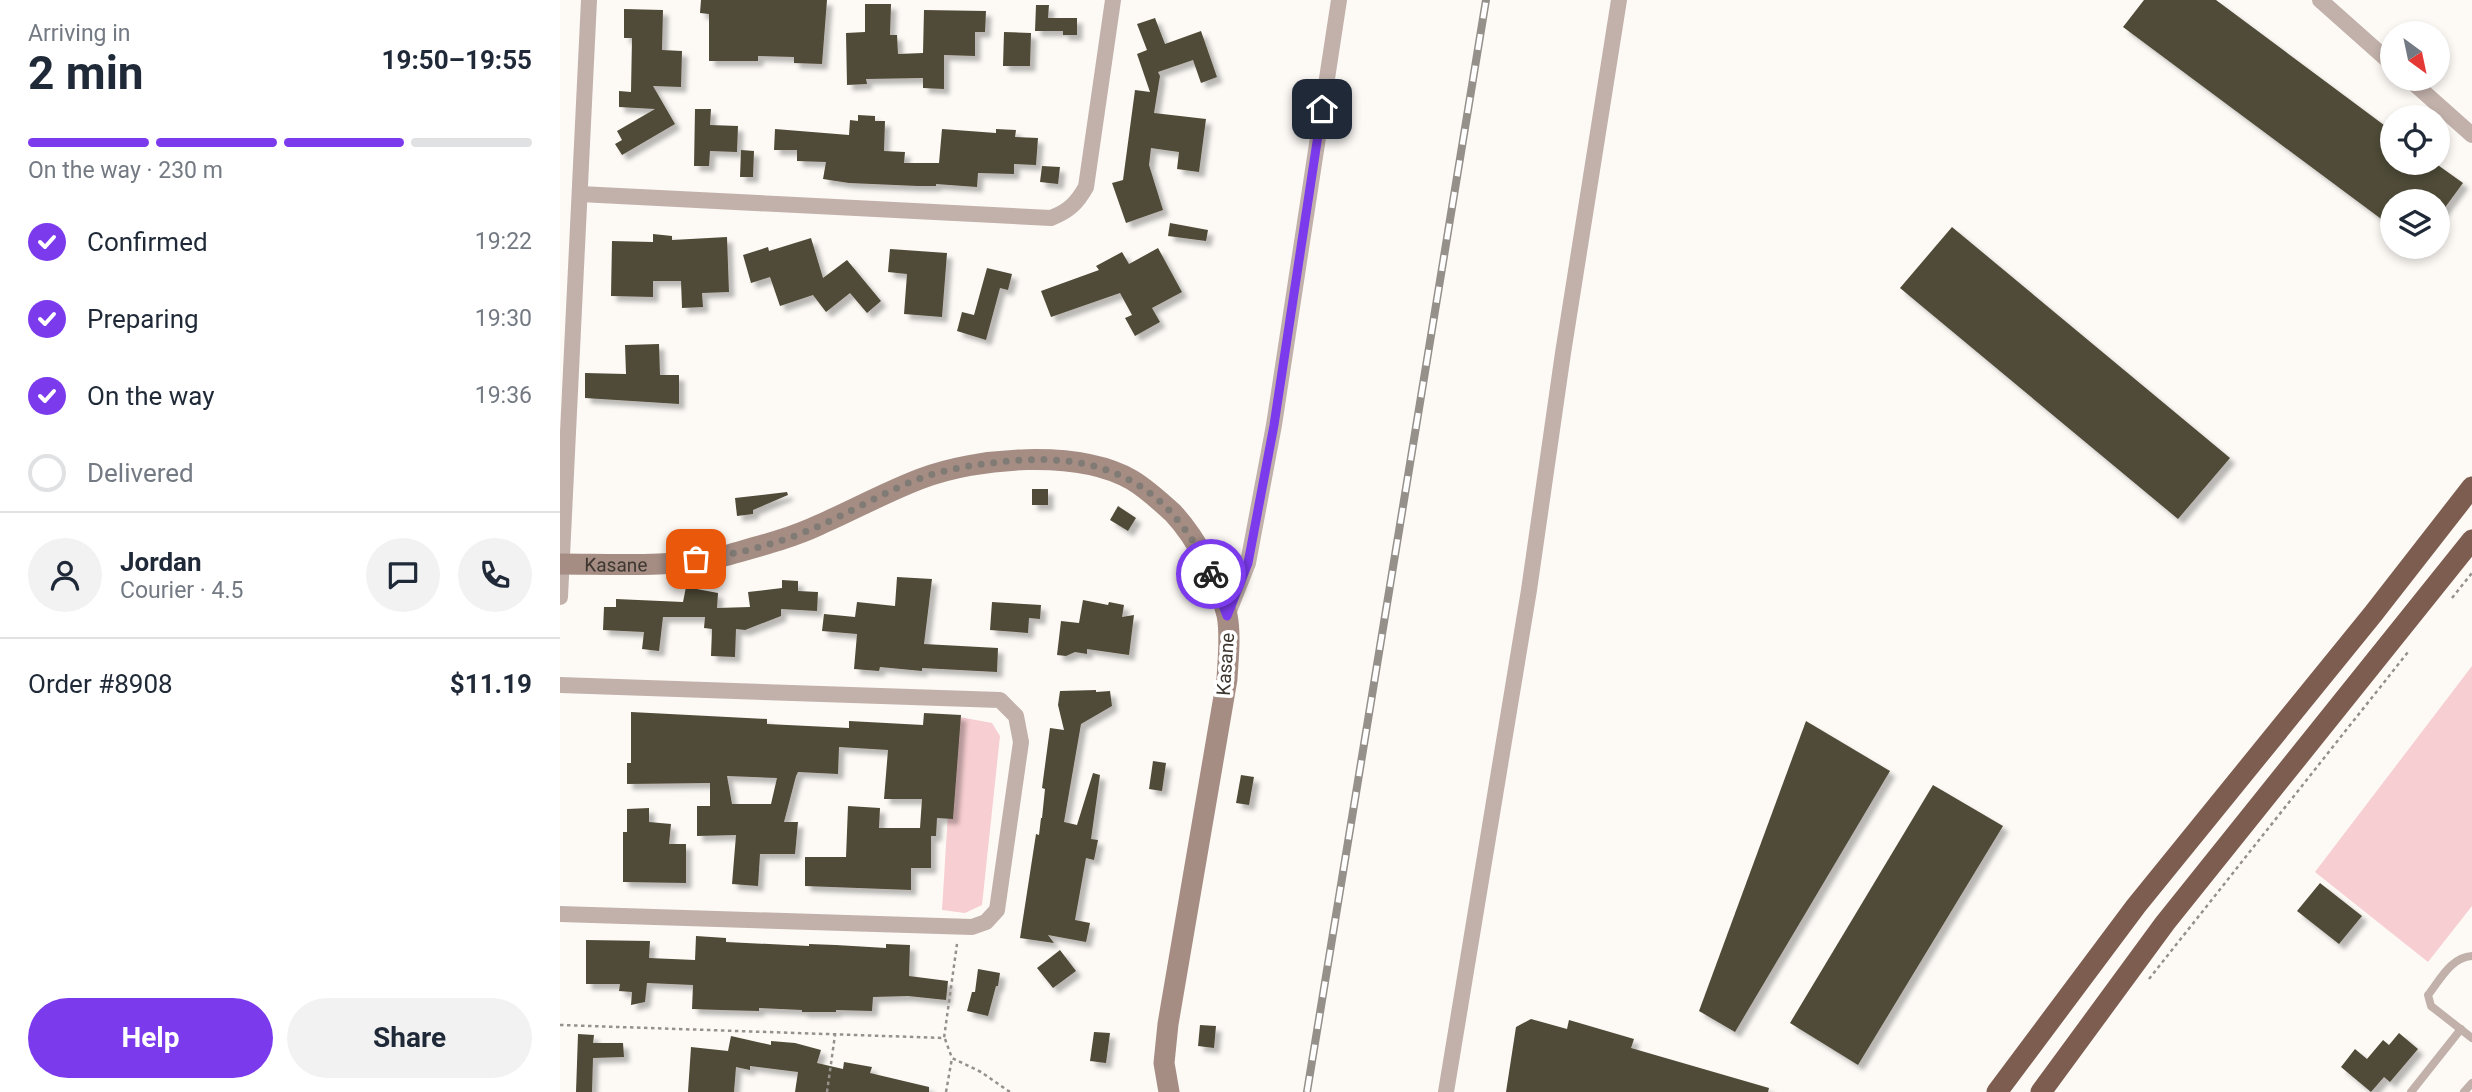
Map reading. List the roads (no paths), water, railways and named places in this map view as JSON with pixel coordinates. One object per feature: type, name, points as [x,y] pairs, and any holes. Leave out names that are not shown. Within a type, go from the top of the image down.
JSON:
[{"type":"highway","points":[[1997,1092],[2136,906],[2373,614],[2472,487]]},
{"type":"highway","points":[[2041,1092],[2165,923],[2472,540]]},
{"type":"street","points":[[560,597],[589,0]]},
{"type":"street","points":[[580,194],[1051,218],[1065,212],[1077,202],[1086,187],[1113,0]]},
{"type":"street","points":[[1227,616],[1248,563],[1274,425],[1339,0]]},
{"type":"street","points":[[1446,1092],[1529,590],[1563,353],[1619,0]]},
{"type":"street","points":[[2320,0],[2380,53]]},
{"type":"street","points":[[2422,91],[2472,135]]},
{"type":"street","name":"Kasane","points":[[561,564],[649,564],[719,557],[817,527],[921,478],[975,464],[1036,459],[1088,464],[1130,479],[1158,498],[1180,521],[1199,548],[1227,616],[1227,679],[1168,1024],[1164,1063],[1169,1092]]},
{"type":"street","points":[[560,685],[1000,700],[1016,716],[1021,742],[997,910],[986,922],[972,927],[560,914]]},
{"type":"lane","points":[[2472,956],[2462,956],[2455,961],[2428,995],[2431,1006],[2472,1038]]},
{"type":"lane","points":[[2411,1092],[2461,1029]]},
{"type":"lane","points":[[2464,1092],[2472,1083]]},
{"type":"railway","points":[[1307,1092],[1486,0]]}]
